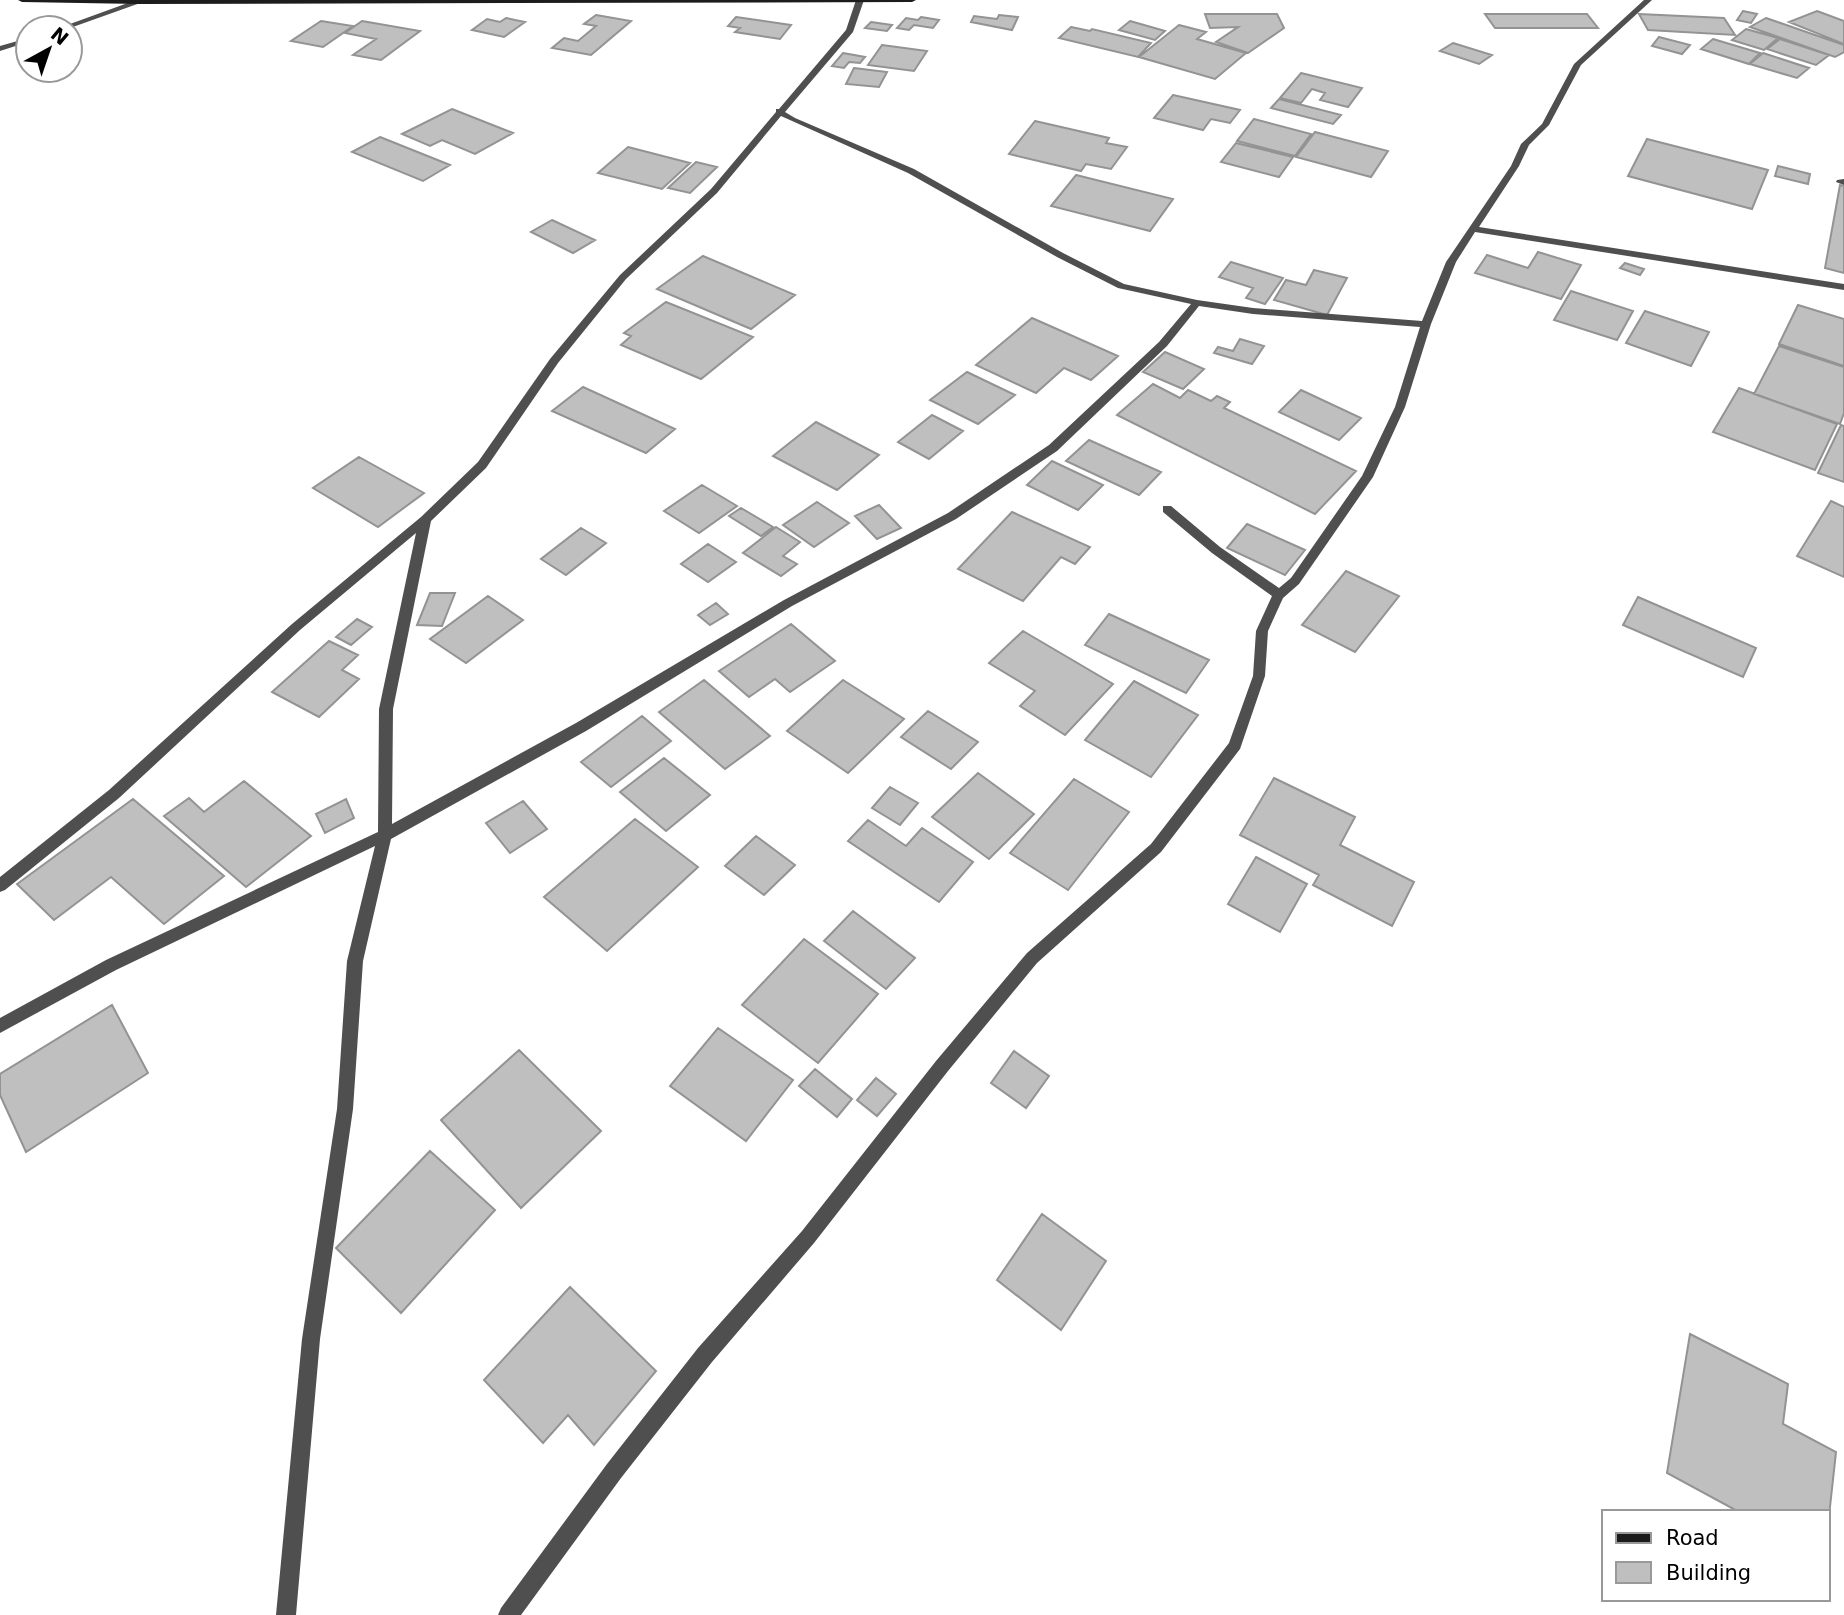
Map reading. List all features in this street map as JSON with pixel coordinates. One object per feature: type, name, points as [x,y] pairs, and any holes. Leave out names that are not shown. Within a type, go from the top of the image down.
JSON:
[{"type":"street","points":[[22,0],[912,0]]},
{"type":"street","points":[[0,886],[114,794],[296,627],[425,520],[482,466],[554,361],[623,277],[714,191],[850,30],[860,0]]},
{"type":"street","points":[[508,1615],[614,1471],[697,1366],[808,1237],[942,1066],[1032,958],[1156,848],[1235,745],[1259,676],[1262,631],[1279,596],[1295,581],[1367,477],[1400,407],[1426,324],[1451,262],[1515,166],[1525,144],[1545,125],[1578,64],[1648,0]]},
{"type":"street","points":[[84,21],[139,2]]},
{"type":"street","points":[[779,111],[792,120],[911,171],[1060,256],[1121,286],[1197,303],[1253,311],[1426,324]]},
{"type":"street","points":[[1472,229],[1844,287]]},
{"type":"street","points":[[0,1026],[111,965],[385,835],[581,727],[788,603],[952,516],[1053,448],[1163,344],[1197,303]]},
{"type":"street","points":[[1167,509],[1216,550],[1279,596]]},
{"type":"street","points":[[286,1615],[311,1339],[345,1109],[355,961],[385,835],[386,709],[425,520]]},
{"type":"building","points":[[1743,11],[1757,14],[1751,23],[1737,20]]},
{"type":"building","points":[[1817,11],[1844,21],[1844,44],[1789,22]]},
{"type":"building","points":[[1205,14],[1277,14],[1284,28],[1248,53],[1216,42],[1238,27],[1210,28]]},
{"type":"building","points":[[1485,14],[1587,14],[1598,28],[1495,28]]},
{"type":"building","points":[[1639,14],[1724,18],[1735,35],[1648,30]]},
{"type":"building","points":[[596,15],[631,21],[591,55],[552,48],[564,38],[578,41],[596,26],[584,24]]},
{"type":"building","points":[[999,15],[1018,17],[1012,30],[971,22],[974,16],[997,19]]},
{"type":"building","points":[[736,17],[791,25],[780,39],[735,32],[740,28],[728,26]]},
{"type":"building","points":[[921,17],[939,20],[933,28],[914,25],[909,30],[897,28],[906,18],[918,20]]},
{"type":"building","points":[[506,18],[525,22],[504,37],[472,30],[487,19],[500,22]]},
{"type":"building","points":[[1766,18],[1844,45],[1844,52],[1835,57],[1750,27]]},
{"type":"building","points":[[321,21],[353,26],[323,47],[291,41]]},
{"type":"building","points":[[362,21],[420,31],[381,60],[353,55],[376,39],[345,33]]},
{"type":"building","points":[[1130,21],[1165,31],[1155,40],[1119,30]]},
{"type":"building","points":[[871,22],[892,25],[887,31],[865,28]]},
{"type":"building","points":[[1179,25],[1206,32],[1197,39],[1246,53],[1215,79],[1139,57]]},
{"type":"building","points":[[1071,27],[1090,31],[1092,29],[1151,43],[1138,57],[1059,38]]},
{"type":"building","points":[[1746,29],[1778,38],[1764,50],[1732,40]]},
{"type":"building","points":[[1659,37],[1690,45],[1682,54],[1652,46]]},
{"type":"building","points":[[1713,39],[1760,53],[1749,64],[1701,49]]},
{"type":"building","points":[[1780,39],[1829,55],[1816,65],[1767,49]]},
{"type":"building","points":[[1453,43],[1492,55],[1479,64],[1440,51]]},
{"type":"building","points":[[882,45],[927,51],[914,71],[868,65]]},
{"type":"building","points":[[843,53],[865,57],[860,63],[849,62],[844,68],[832,66]]},
{"type":"building","points":[[1763,53],[1809,68],[1797,78],[1750,64]]},
{"type":"building","points":[[854,68],[887,72],[879,87],[846,84]]},
{"type":"building","points":[[1301,73],[1362,88],[1348,107],[1320,100],[1325,93],[1312,89],[1301,103],[1280,98]]},
{"type":"building","points":[[1173,95],[1240,110],[1230,123],[1211,119],[1203,130],[1154,118]]},
{"type":"building","points":[[1279,99],[1341,115],[1333,124],[1271,108]]},
{"type":"building","points":[[452,109],[513,133],[475,154],[442,140],[430,146],[402,134]]},
{"type":"building","points":[[1254,119],[1311,134],[1295,156],[1237,141]]},
{"type":"building","points":[[1035,121],[1109,138],[1106,143],[1127,147],[1111,169],[1086,164],[1081,171],[1009,154]]},
{"type":"building","points":[[1315,132],[1388,151],[1371,177],[1296,157]]},
{"type":"building","points":[[380,137],[450,165],[423,181],[352,152]]},
{"type":"building","points":[[1647,139],[1768,170],[1752,209],[1628,176]]},
{"type":"building","points":[[1236,143],[1293,157],[1279,177],[1221,162]]},
{"type":"building","points":[[628,147],[690,163],[662,189],[598,173]]},
{"type":"building","points":[[696,162],[717,167],[690,193],[668,188]]},
{"type":"building","points":[[1778,166],[1810,174],[1808,184],[1775,176]]},
{"type":"building","points":[[1076,175],[1173,199],[1150,231],[1051,206]]},
{"type":"building","points":[[1840,185],[1844,186],[1844,273],[1825,268]]},
{"type":"building","points":[[552,220],[595,240],[573,253],[531,232]]},
{"type":"building","points":[[1538,252],[1581,265],[1561,299],[1475,273],[1487,255],[1528,268]]},
{"type":"building","points":[[703,256],[795,295],[751,329],[657,289]]},
{"type":"building","points":[[1231,262],[1283,278],[1265,304],[1246,298],[1253,288],[1219,277]]},
{"type":"building","points":[[1625,263],[1644,269],[1640,275],[1620,268]]},
{"type":"building","points":[[1314,270],[1347,278],[1327,315],[1274,300],[1286,280],[1306,285]]},
{"type":"building","points":[[1571,291],[1633,311],[1617,340],[1554,320]]},
{"type":"building","points":[[666,302],[753,337],[701,379],[621,345],[631,336],[624,333]]},
{"type":"building","points":[[1798,305],[1844,319],[1844,366],[1779,344]]},
{"type":"building","points":[[1645,311],[1709,332],[1691,366],[1626,343]]},
{"type":"building","points":[[1032,318],[1118,356],[1091,380],[1064,368],[1036,393],[976,365]]},
{"type":"building","points":[[1240,339],[1264,346],[1252,364],[1214,353],[1218,347],[1233,351]]},
{"type":"building","points":[[1779,346],[1844,367],[1844,413],[1840,424],[1754,394]]},
{"type":"building","points":[[1165,352],[1204,369],[1183,389],[1143,372]]},
{"type":"building","points":[[967,372],[1015,395],[978,424],[930,400]]},
{"type":"building","points":[[1153,384],[1180,398],[1188,390],[1211,401],[1217,396],[1230,402],[1224,408],[1356,471],[1315,514],[1117,415]]},
{"type":"building","points":[[583,387],[675,429],[646,453],[552,411]]},
{"type":"building","points":[[1739,388],[1837,424],[1815,470],[1713,432]]},
{"type":"building","points":[[1301,390],[1361,418],[1339,440],[1279,412]]},
{"type":"building","points":[[932,415],[963,431],[929,459],[898,442]]},
{"type":"building","points":[[816,422],[879,455],[837,490],[773,456]]},
{"type":"building","points":[[1841,425],[1844,426],[1844,482],[1818,473]]},
{"type":"building","points":[[1089,440],[1161,472],[1139,495],[1066,461]]},
{"type":"building","points":[[359,457],[424,493],[378,527],[313,488]]},
{"type":"building","points":[[1052,461],[1103,485],[1078,510],[1027,485]]},
{"type":"building","points":[[702,485],[737,506],[699,533],[664,511]]},
{"type":"building","points":[[1831,501],[1844,507],[1844,577],[1797,556]]},
{"type":"building","points":[[817,502],[849,523],[814,547],[783,525]]},
{"type":"building","points":[[879,505],[901,528],[877,539],[855,516]]},
{"type":"building","points":[[741,508],[773,527],[761,536],[729,516]]},
{"type":"building","points":[[1012,512],[1090,547],[1075,564],[1061,557],[1023,601],[958,569]]},
{"type":"building","points":[[1247,524],[1305,550],[1285,575],[1227,548]]},
{"type":"building","points":[[776,527],[800,542],[783,556],[797,564],[781,576],[743,553]]},
{"type":"building","points":[[581,528],[606,543],[566,575],[541,559]]},
{"type":"building","points":[[708,544],[736,562],[708,582],[681,564]]},
{"type":"building","points":[[1346,571],[1399,596],[1355,652],[1302,625]]},
{"type":"building","points":[[430,593],[455,593],[442,626],[417,625]]},
{"type":"building","points":[[488,596],[523,620],[466,663],[430,639]]},
{"type":"building","points":[[1638,597],[1756,648],[1743,677],[1623,625]]},
{"type":"building","points":[[716,603],[728,614],[710,625],[698,615]]},
{"type":"building","points":[[1109,614],[1209,660],[1186,693],[1085,645]]},
{"type":"building","points":[[357,619],[372,627],[351,645],[336,637]]},
{"type":"building","points":[[791,624],[835,661],[790,692],[775,679],[749,697],[719,671]]},
{"type":"building","points":[[1023,631],[1113,684],[1065,735],[1020,706],[1035,691],[989,663]]},
{"type":"building","points":[[329,641],[358,655],[342,670],[359,679],[319,717],[272,692]]},
{"type":"building","points":[[704,680],[770,736],[725,769],[659,712]]},
{"type":"building","points":[[843,680],[904,719],[848,773],[787,731]]},
{"type":"building","points":[[1134,681],[1198,715],[1151,777],[1085,740]]},
{"type":"building","points":[[928,711],[978,742],[951,769],[901,737]]},
{"type":"building","points":[[642,716],[671,741],[611,787],[581,762]]},
{"type":"building","points":[[664,758],[710,795],[666,831],[620,792]]},
{"type":"building","points":[[978,773],[1034,814],[989,859],[932,817]]},
{"type":"building","points":[[1274,778],[1355,817],[1340,845],[1414,882],[1392,926],[1313,885],[1319,875],[1240,835]]},
{"type":"building","points":[[1074,779],[1129,812],[1068,890],[1010,853]]},
{"type":"building","points":[[244,781],[311,836],[246,887],[164,816],[189,798],[204,812]]},
{"type":"building","points":[[890,787],[918,803],[900,825],[872,808]]},
{"type":"building","points":[[133,799],[224,876],[164,924],[111,877],[54,920],[17,884]]},
{"type":"building","points":[[346,799],[354,818],[325,833],[316,814]]},
{"type":"building","points":[[523,801],[547,829],[510,853],[486,823]]},
{"type":"building","points":[[635,819],[698,867],[607,951],[544,897]]},
{"type":"building","points":[[868,820],[906,846],[922,828],[973,862],[939,902],[848,841]]},
{"type":"building","points":[[756,836],[795,865],[764,895],[725,866]]},
{"type":"building","points":[[1256,857],[1307,884],[1280,932],[1228,904]]},
{"type":"building","points":[[853,911],[915,958],[886,989],[824,941]]},
{"type":"building","points":[[804,939],[878,994],[818,1063],[742,1005]]},
{"type":"building","points":[[112,1005],[148,1073],[26,1152],[0,1095],[0,1074]]},
{"type":"building","points":[[718,1028],[793,1080],[746,1141],[670,1086]]},
{"type":"building","points":[[519,1050],[601,1131],[521,1208],[441,1120]]},
{"type":"building","points":[[1014,1051],[1049,1076],[1026,1108],[991,1083]]},
{"type":"building","points":[[815,1069],[852,1099],[837,1117],[799,1086]]},
{"type":"building","points":[[876,1078],[896,1094],[877,1116],[857,1100]]},
{"type":"building","points":[[430,1151],[495,1210],[401,1313],[336,1248]]},
{"type":"building","points":[[1042,1214],[1106,1261],[1061,1330],[997,1280]]},
{"type":"building","points":[[570,1287],[656,1371],[594,1445],[568,1415],[543,1443],[484,1380]]},
{"type":"building","points":[[1690,1334],[1788,1384],[1783,1424],[1836,1452],[1830,1510],[1735,1510],[1667,1473]]}]
